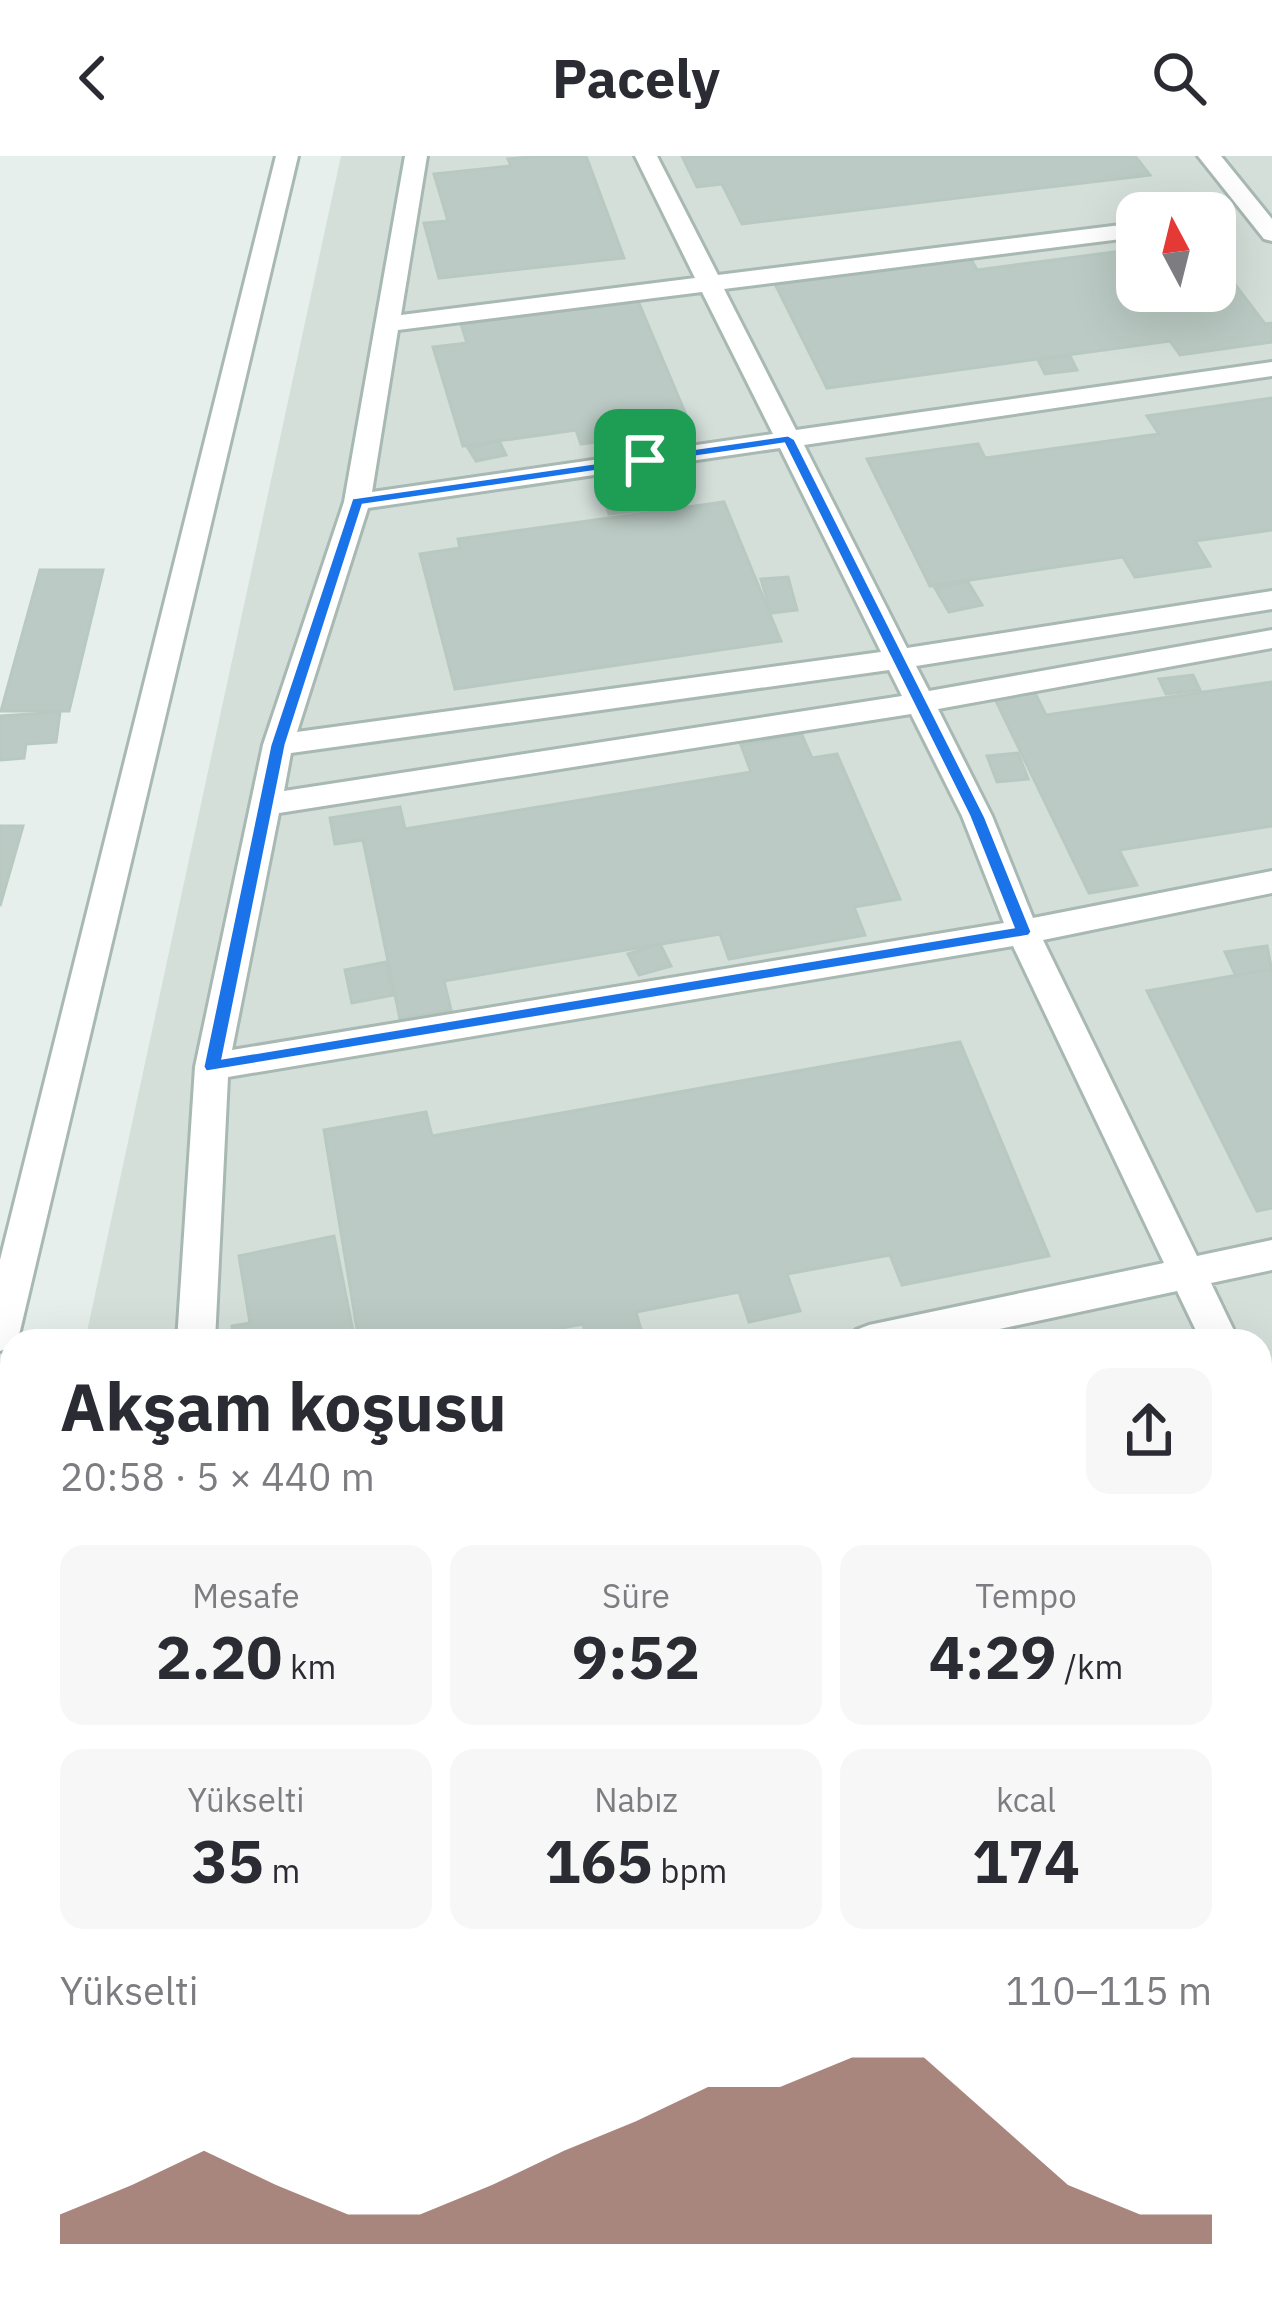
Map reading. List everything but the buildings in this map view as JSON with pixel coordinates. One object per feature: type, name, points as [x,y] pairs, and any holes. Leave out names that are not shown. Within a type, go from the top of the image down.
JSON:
[{"type":"street","points":[[1,1329],[287,156]]},
{"type":"street","points":[[197,1329],[212,1067],[265,805],[278,745],[357,502],[416,158],[448,156]]},
{"type":"street","points":[[646,156],[977,816],[1023,932],[1214,1329]]},
{"type":"street","points":[[1209,156],[1246,216],[1272,234]]},
{"type":"street","points":[[387,324],[1116,233]]},
{"type":"street","points":[[357,502],[1272,369]]},
{"type":"street","points":[[278,745],[1272,601]]},
{"type":"street","points":[[265,805],[918,703],[1272,638]]},
{"type":"street","points":[[212,1067],[1023,932],[1272,882]]},
{"type":"street","points":[[926,1329],[1272,1255]]},
{"type":"shaded area","points":[[341,156],[1272,156],[1272,1329],[88,1329]]},
{"type":"route","points":[[788,439],[977,816],[1023,932],[212,1067],[278,745],[357,502],[645,460],[788,439]]}]
